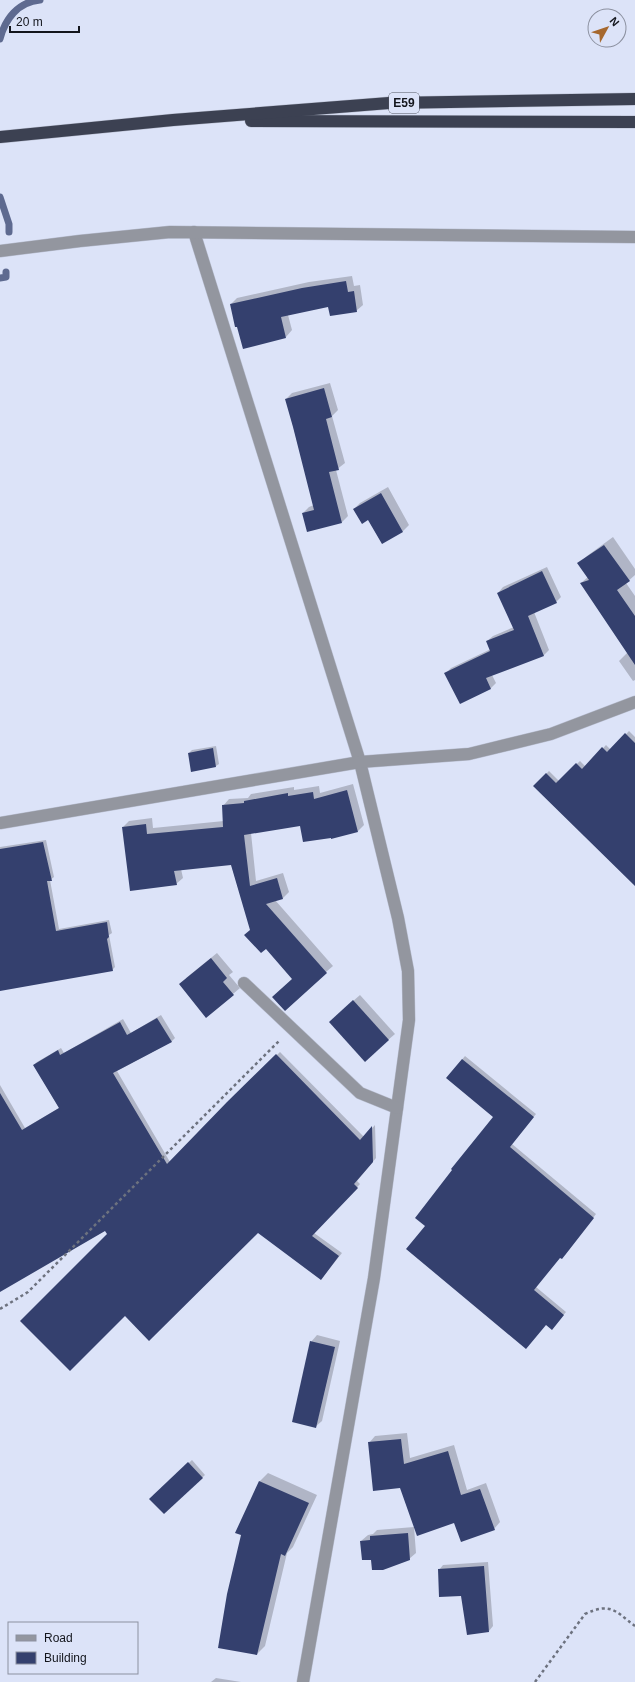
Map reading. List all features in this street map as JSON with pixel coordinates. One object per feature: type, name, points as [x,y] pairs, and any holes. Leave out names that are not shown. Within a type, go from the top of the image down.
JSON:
[{"type":"highway","name":"E59","points":[[0,137],[173,120],[389,103],[635,100]]},
{"type":"highway","name":"E59","points":[[173,120],[635,122]]},
{"type":"street","points":[[0,251],[170,232],[635,237]]},
{"type":"street","points":[[194,232],[360,762],[398,918],[408,971],[409,1020],[374,1278],[303,1682]]},
{"type":"street","points":[[0,823],[360,762],[469,754],[551,734],[635,702]]},
{"type":"street","points":[[244,983],[360,1093],[397,1108]]},
{"type":"path","points":[[0,1309],[28,1292],[292,1028]]},
{"type":"path","points":[[535,1682],[585,1614],[596,1609],[611,1608],[635,1626]]},
{"type":"building","points":[[346,281],[348,292],[354,291],[357,312],[330,316],[328,307],[281,317],[286,338],[243,349],[237,327],[235,327],[230,304],[302,288]]},
{"type":"building","points":[[324,388],[332,417],[326,419],[339,470],[329,472],[342,523],[307,532],[302,513],[314,510],[285,399]]},
{"type":"building","points":[[381,493],[403,532],[382,544],[368,520],[362,524],[353,509]]},
{"type":"building","points":[[604,545],[630,581],[617,590],[635,616],[635,665],[580,583],[589,580],[577,563]]},
{"type":"building","points":[[542,571],[557,603],[528,616],[544,656],[486,678],[491,689],[460,704],[444,673],[490,651],[486,641],[514,630],[497,593]]},
{"type":"building","points":[[625,733],[635,743],[635,886],[533,786],[546,773],[556,783],[576,763],[582,769],[602,747],[607,752]]},
{"type":"building","points":[[213,748],[216,767],[191,772],[188,753]]},
{"type":"building","points":[[347,790],[358,832],[331,839],[303,842],[300,826],[244,835],[250,886],[277,878],[283,899],[266,904],[327,973],[285,1011],[272,997],[292,979],[266,949],[261,953],[244,935],[250,930],[231,865],[174,871],[177,885],[130,891],[122,827],[146,824],[147,834],[223,827],[222,805],[244,803],[244,801],[288,793],[288,796],[313,792],[314,799]]},
{"type":"building","points":[[43,842],[52,881],[47,881],[56,931],[107,922],[109,937],[107,939],[113,971],[0,991],[0,849]]},
{"type":"building","points":[[211,958],[227,978],[223,982],[234,995],[206,1018],[179,984]]},
{"type":"building","points":[[353,1000],[389,1040],[365,1062],[329,1022]]},
{"type":"building","points":[[157,1018],[172,1042],[113,1073],[167,1164],[276,1054],[360,1140],[372,1126],[373,1162],[354,1184],[358,1188],[312,1236],[339,1256],[321,1280],[258,1233],[149,1341],[125,1316],[70,1371],[20,1321],[107,1234],[105,1231],[0,1292],[0,1093],[22,1130],[59,1108],[33,1065],[58,1050],[60,1055],[120,1022],[127,1035]]},
{"type":"building","points":[[462,1059],[534,1117],[510,1147],[594,1218],[562,1259],[560,1258],[534,1290],[564,1315],[552,1330],[546,1325],[526,1349],[406,1249],[425,1226],[415,1218],[452,1170],[451,1169],[493,1117],[446,1078]]},
{"type":"building","points":[[310,1341],[335,1347],[316,1428],[292,1422]]},
{"type":"building","points":[[401,1439],[404,1464],[448,1451],[461,1495],[480,1489],[495,1530],[461,1542],[454,1523],[417,1536],[400,1488],[373,1491],[368,1442]]},
{"type":"building","points":[[188,1462],[203,1478],[164,1514],[149,1499]]},
{"type":"building","points":[[259,1481],[309,1503],[285,1556],[281,1554],[257,1655],[218,1648],[227,1594],[241,1535],[235,1533]]},
{"type":"building","points":[[408,1533],[410,1560],[383,1570],[372,1570],[371,1560],[362,1560],[360,1541],[370,1540],[370,1536]]},
{"type":"building","points":[[484,1566],[489,1632],[467,1635],[461,1596],[439,1597],[438,1569]]},
{"type":"waterway","points":[[0,39],[9,18],[19,8],[32,1],[40,0]]},
{"type":"waterway","points":[[0,197],[9,224],[9,232]]},
{"type":"waterway","points":[[0,278],[6,277],[6,272]]}]
